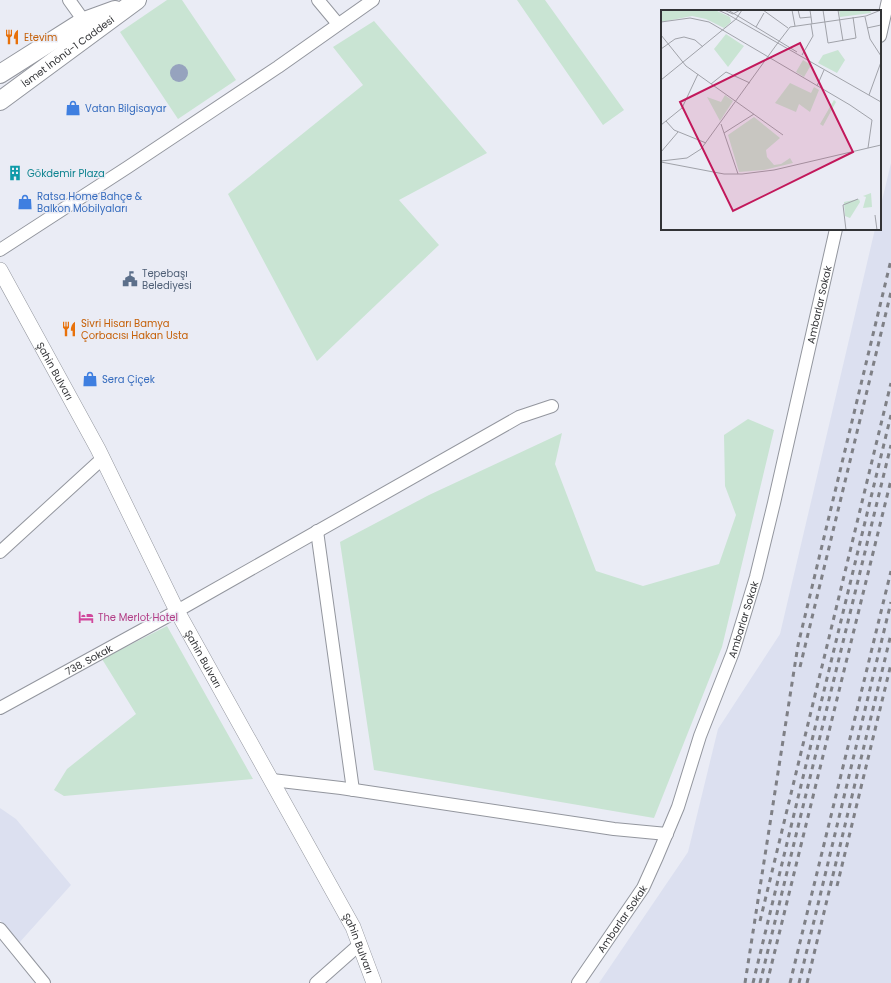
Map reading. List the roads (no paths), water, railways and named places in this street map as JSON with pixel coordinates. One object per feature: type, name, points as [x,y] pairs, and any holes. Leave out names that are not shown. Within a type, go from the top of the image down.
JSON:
[{"type":"main road","name":"İsmet İnönü-1 Caddesi","points":[[0,74],[84,21],[134,2]]},
{"type":"main road","name":"İsmet İnönü-1 Caddesi","points":[[0,101],[134,2]]},
{"type":"street","points":[[69,0],[84,21]]},
{"type":"street","points":[[318,0],[338,24]]},
{"type":"street","points":[[0,250],[278,67],[373,0]]},
{"type":"street","points":[[881,32],[888,0]]},
{"type":"street","name":"Ambarlar Sokak","points":[[578,983],[642,888],[678,807],[708,714],[733,652],[756,577],[776,496],[836,230]]},
{"type":"street","name":"Şahin Bulvarı","points":[[0,270],[103,458],[177,610],[353,927],[374,983]]},
{"type":"street","name":"738. Sokak","points":[[0,708],[519,417],[552,406]]},
{"type":"street","points":[[0,552],[103,458]]},
{"type":"street","points":[[317,531],[353,790]]},
{"type":"street","points":[[272,780],[353,790],[606,828],[667,834]]},
{"type":"street","points":[[0,929],[44,983]]},
{"type":"street","points":[[316,983],[360,944]]},
{"type":"water","points":[[179,64],[185,67],[188,73],[185,79],[179,82],[173,79],[170,73],[173,67]]},
{"type":"railway","points":[[745,983],[798,645],[891,260]]},
{"type":"railway","points":[[800,667],[891,292]]},
{"type":"railway","points":[[760,921],[891,383]]},
{"type":"railway","points":[[753,983],[891,415]]},
{"type":"railway","points":[[760,983],[891,445]]},
{"type":"railway","points":[[767,983],[891,480]]},
{"type":"railway","points":[[790,983],[891,571]]},
{"type":"railway","points":[[799,983],[891,602]]},
{"type":"railway","points":[[807,983],[891,634]]},
{"type":"railway","points":[[837,886],[891,664]]},
{"type":"place","name":"Etevim","points":[[12,37]]},
{"type":"place","name":"Vatan Bilgisayar","points":[[73,108]]},
{"type":"place","name":"Gökdemir Plaza","points":[[15,173]]},
{"type":"place","name":"Ratsa Home Bahçe & Balkon Mobilyaları","points":[[25,202]]},
{"type":"place","name":"Tepebaşı Belediyesi","points":[[130,279]]},
{"type":"place","name":"Sivri Hisarı Bamya Çorbacısı Hakan Usta","points":[[69,329]]},
{"type":"place","name":"Sera Çiçek","points":[[90,379]]},
{"type":"place","name":"The Merlot Hotel","points":[[86,617]]}]
